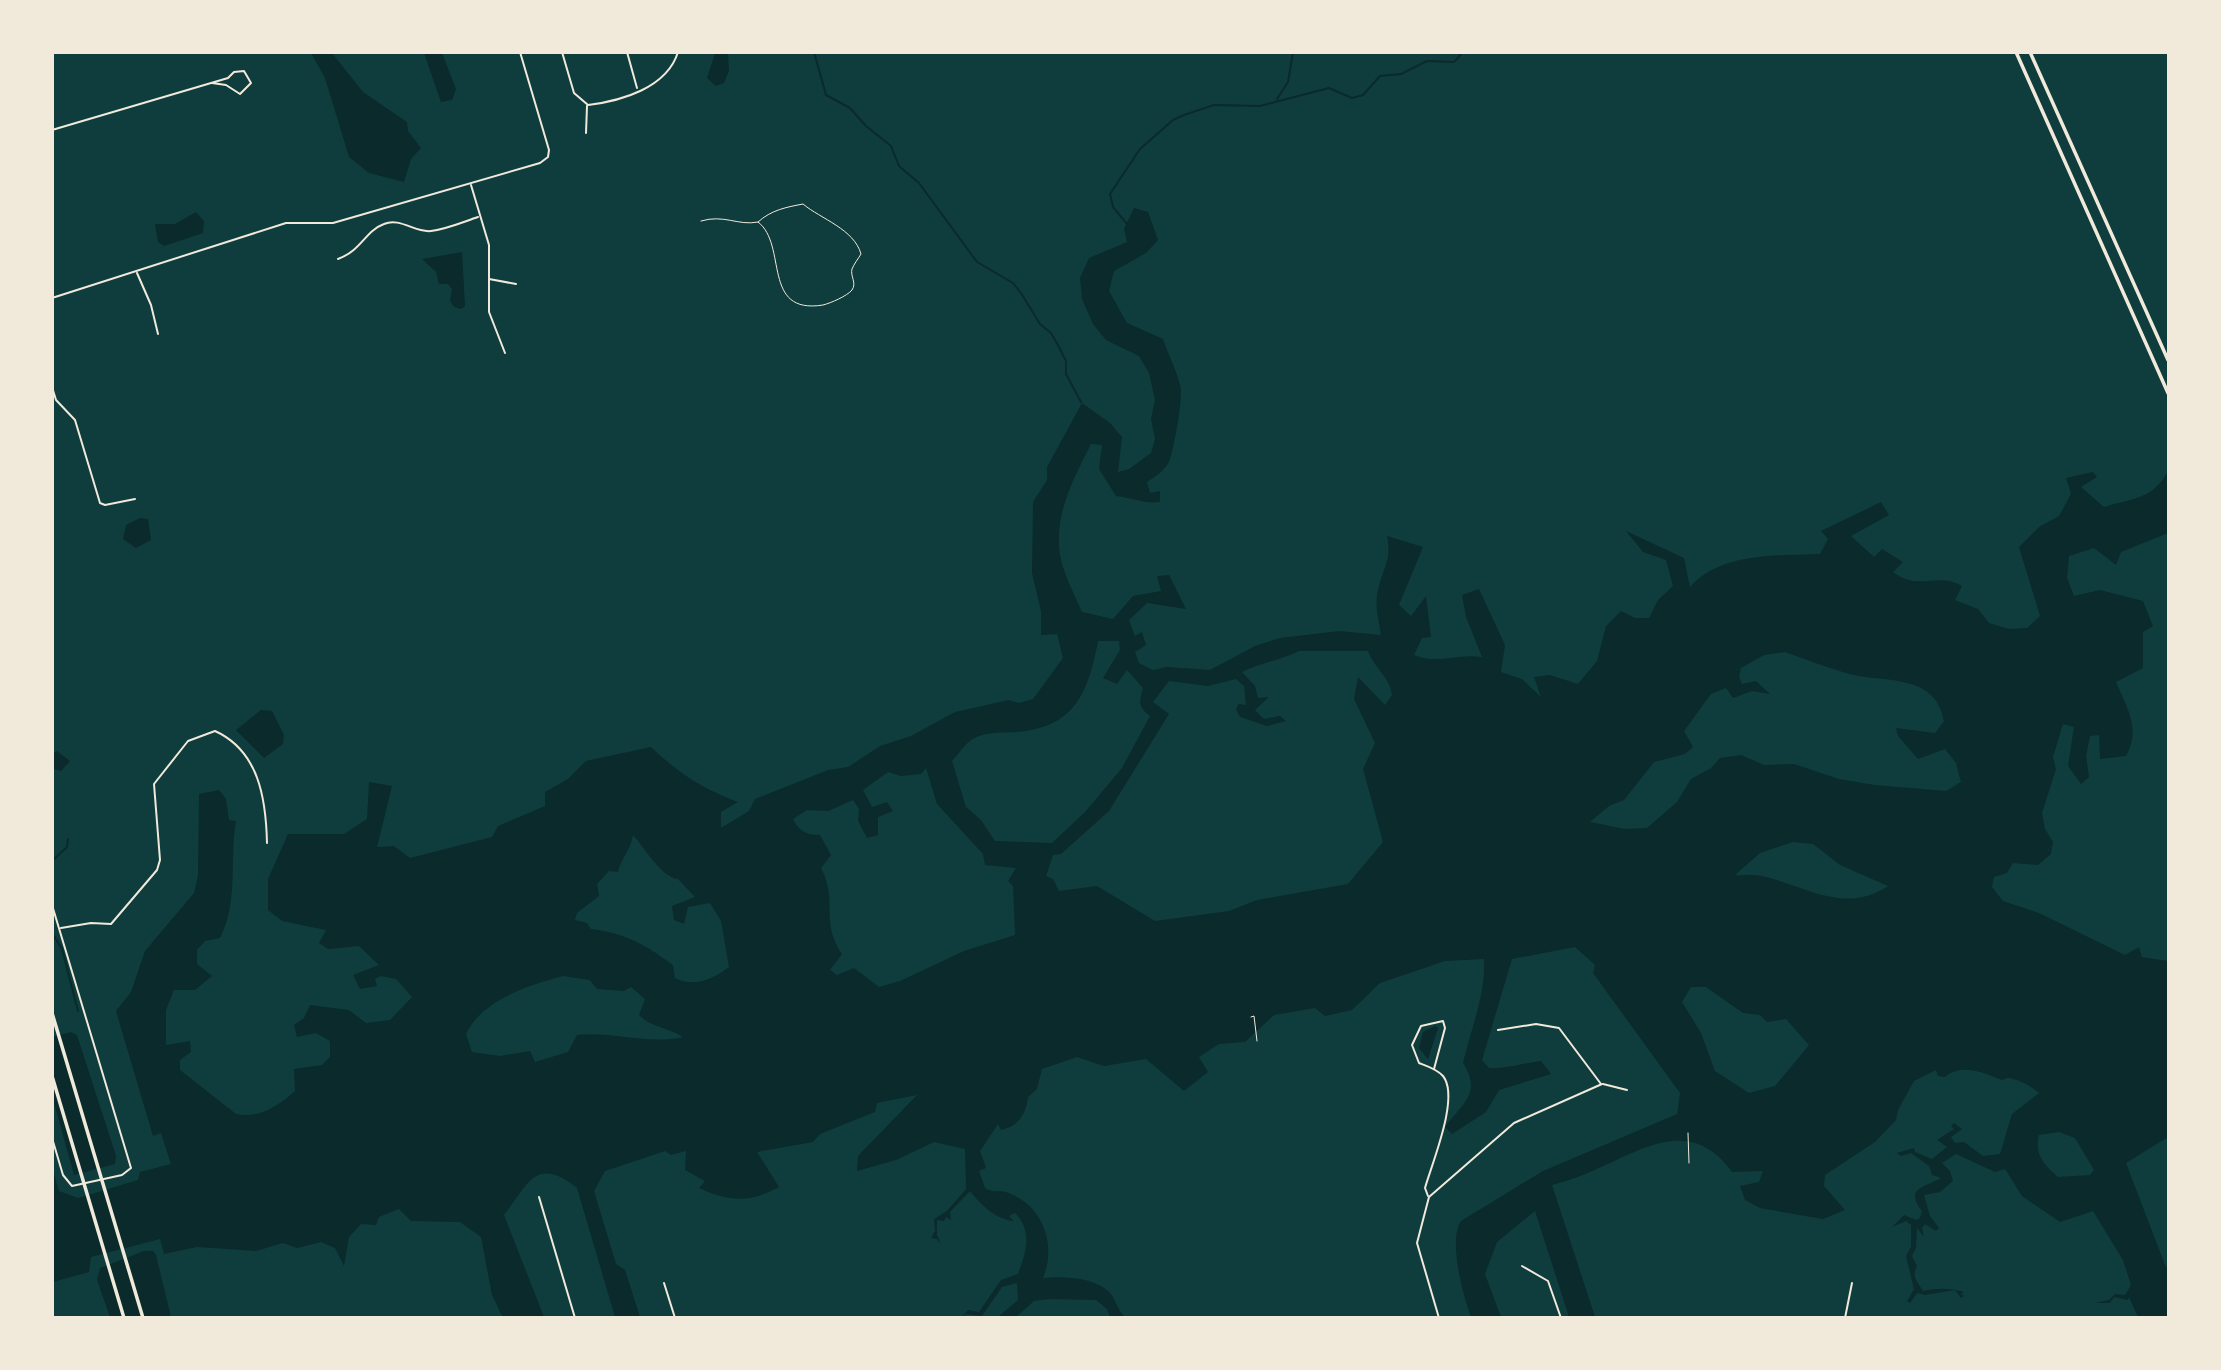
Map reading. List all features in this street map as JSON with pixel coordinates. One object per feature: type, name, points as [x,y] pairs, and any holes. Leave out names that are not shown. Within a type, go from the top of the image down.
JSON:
[{"type":"highway","points":[[2016,52],[2168,393]]},
{"type":"highway","points":[[2030,52],[2168,360]]},
{"type":"highway","points":[[52,1013],[143,1318]]},
{"type":"highway","points":[[52,1076],[124,1318]]},
{"type":"street","points":[[52,298],[286,223],[333,223],[540,163],[547,158],[549,150],[520,52]]},
{"type":"street","points":[[562,52],[574,93],[587,105],[586,133]]},
{"type":"street","points":[[627,52],[638,90]]},
{"type":"street","points":[[587,105],[660,81],[675,62],[678,52]]},
{"type":"street","points":[[52,130],[244,71],[251,83],[240,94],[229,87],[212,83]]},
{"type":"street","points":[[229,87],[231,75]]},
{"type":"street","points":[[471,184],[489,245],[489,312],[505,353]]},
{"type":"street","points":[[338,259],[356,251],[370,233],[384,223],[396,222],[430,231],[479,217]]},
{"type":"street","points":[[136,272],[151,305],[158,334]]},
{"type":"street","points":[[488,278],[516,284]]},
{"type":"street","points":[[52,387],[56,400],[75,421],[100,503],[105,505],[135,499]]},
{"type":"street","points":[[61,928],[91,923],[111,924],[157,870],[160,860],[153,789],[156,781],[188,741],[215,731],[228,737],[261,781],[267,842]]},
{"type":"street","points":[[52,905],[131,1168],[122,1175],[72,1186],[64,1175],[52,1138]]},
{"type":"street","points":[[1429,1197],[1425,1188],[1449,1103],[1446,1078],[1419,1063],[1412,1045],[1420,1026],[1437,1020],[1443,1021],[1445,1028],[1434,1069]]},
{"type":"street","points":[[1498,1030],[1536,1024],[1562,1030],[1602,1084]]},
{"type":"street","points":[[1439,1318],[1419,1255],[1417,1235],[1429,1197],[1514,1123],[1602,1084],[1627,1090]]},
{"type":"street","points":[[539,1197],[575,1318]]},
{"type":"street","points":[[1522,1266],[1548,1281],[1561,1318]]},
{"type":"street","points":[[664,1283],[675,1318]]},
{"type":"street","points":[[1845,1318],[1852,1283]]},
{"type":"path","points":[[701,221],[726,216],[748,224],[758,222],[780,209],[788,210],[803,204],[844,232],[856,244],[861,254],[852,269],[854,283],[850,292],[821,305],[803,306],[789,300],[773,258],[766,228],[758,222]]},
{"type":"path","points":[[1251,1017],[1254,1016],[1257,1041]]},
{"type":"path","points":[[1688,1133],[1689,1163]]},
{"type":"water","points":[[311,53],[332,53],[363,92],[407,122],[408,131],[421,148],[411,159],[404,182],[369,173],[349,157],[325,78]]},
{"type":"water","points":[[424,53],[442,53],[456,89],[452,100],[441,102]]},
{"type":"water","points":[[715,53],[728,54],[729,71],[724,83],[716,86],[707,78]]},
{"type":"water","points":[[1134,208],[1148,212],[1158,240],[1146,253],[1114,271],[1109,291],[1127,323],[1163,339],[1180,385],[1180,410],[1170,459],[1160,472],[1147,482],[1150,493],[1160,491],[1160,502],[1144,502],[1116,496],[1099,469],[1102,445],[1091,444],[1064,504],[1059,544],[1064,570],[1082,612],[1113,619],[1133,596],[1161,591],[1157,576],[1169,575],[1186,609],[1147,603],[1129,620],[1135,636],[1142,632],[1146,645],[1135,652],[1139,663],[1153,670],[1167,667],[1210,670],[1255,646],[1280,638],[1339,631],[1381,635],[1376,602],[1388,558],[1387,536],[1423,547],[1399,605],[1411,616],[1426,596],[1431,637],[1422,638],[1414,655],[1432,659],[1482,657],[1466,617],[1462,595],[1479,589],[1505,645],[1501,672],[1522,679],[1541,697],[1534,677],[1550,675],[1578,684],[1597,661],[1606,626],[1621,611],[1635,618],[1649,618],[1658,600],[1673,586],[1666,560],[1643,552],[1626,531],[1684,558],[1690,587],[1717,567],[1733,562],[1768,556],[1820,554],[1828,539],[1821,531],[1881,502],[1889,515],[1851,536],[1874,557],[1882,549],[1903,562],[1893,572],[1911,581],[1945,580],[1962,586],[1955,600],[1978,609],[1989,623],[2009,629],[2027,628],[2040,616],[2019,547],[2039,527],[2059,516],[2071,494],[2066,478],[2093,472],[2097,477],[2081,487],[2104,507],[2149,493],[2168,471],[2168,533],[2121,552],[2116,565],[2094,548],[2069,556],[2067,578],[2074,596],[2100,590],[2143,601],[2153,626],[2143,632],[2143,668],[2116,682],[2131,719],[2132,737],[2126,756],[2100,759],[2099,735],[2090,736],[2086,756],[2089,777],[2081,784],[2068,766],[2074,727],[2063,724],[2053,757],[2056,769],[2042,813],[2045,829],[2053,842],[2051,854],[2038,865],[2013,863],[2007,873],[1994,877],[1992,887],[2003,901],[2039,913],[2125,955],[2139,947],[2142,957],[2168,961],[2168,1137],[2126,1163],[2168,1268],[2168,1317],[2138,1317],[2129,1297],[2128,1300],[2114,1297],[2110,1303],[2095,1303],[2109,1300],[2115,1294],[2125,1295],[2131,1285],[2123,1260],[2093,1211],[2060,1222],[2022,1196],[2005,1169],[1995,1172],[1956,1154],[1942,1163],[1950,1171],[1953,1181],[1940,1192],[1924,1195],[1930,1216],[1939,1228],[1936,1231],[1925,1224],[1922,1228],[1924,1237],[1917,1228],[1916,1248],[1912,1256],[1917,1266],[1915,1276],[1923,1291],[1954,1290],[1925,1295],[1917,1293],[1910,1303],[1907,1301],[1914,1289],[1906,1256],[1911,1247],[1911,1225],[1906,1221],[1892,1227],[1904,1215],[1916,1220],[1920,1218],[1922,1211],[1915,1197],[1916,1192],[1941,1178],[1932,1175],[1929,1166],[1911,1153],[1901,1156],[1897,1153],[1914,1148],[1915,1152],[1932,1159],[1947,1147],[1937,1140],[1954,1129],[1951,1126],[1954,1123],[1962,1129],[1951,1137],[1955,1143],[1964,1142],[1983,1156],[2000,1154],[2012,1114],[2039,1093],[2013,1079],[2001,1080],[1978,1071],[1957,1071],[1945,1077],[1938,1076],[1936,1070],[1914,1081],[1898,1110],[1896,1120],[1875,1142],[1825,1175],[1824,1186],[1845,1210],[1823,1219],[1760,1208],[1745,1200],[1740,1186],[1759,1182],[1763,1171],[1732,1172],[1715,1154],[1697,1144],[1679,1141],[1660,1143],[1552,1185],[1595,1317],[1569,1317],[1535,1211],[1497,1242],[1485,1274],[1501,1317],[1471,1317],[1456,1254],[1457,1230],[1461,1221],[1543,1171],[1677,1114],[1680,1093],[1593,973],[1595,965],[1575,947],[1512,959],[1482,1060],[1489,1068],[1541,1061],[1551,1074],[1499,1090],[1486,1112],[1452,1134],[1445,1127],[1464,1104],[1470,1090],[1471,1082],[1463,1063],[1480,998],[1484,959],[1445,961],[1380,983],[1352,1010],[1325,1016],[1315,1008],[1274,1015],[1245,1042],[1219,1044],[1199,1057],[1208,1072],[1184,1091],[1146,1059],[1104,1066],[1077,1057],[1042,1069],[1037,1089],[1028,1097],[1020,1119],[1001,1130],[998,1124],[980,1151],[986,1168],[979,1171],[985,1188],[1019,1198],[1038,1216],[1047,1239],[1047,1265],[1043,1278],[1069,1278],[1096,1284],[1110,1293],[1125,1317],[1110,1317],[1107,1309],[1096,1300],[1049,1299],[1034,1301],[1016,1317],[998,1317],[1018,1300],[1017,1283],[1002,1287],[982,1316],[966,1314],[962,1317],[968,1310],[979,1312],[1001,1280],[1018,1274],[1026,1235],[1021,1220],[1015,1213],[1009,1216],[1014,1221],[1002,1218],[984,1206],[970,1191],[950,1212],[951,1220],[946,1217],[944,1221],[937,1220],[937,1235],[941,1244],[937,1239],[931,1238],[935,1231],[934,1219],[947,1211],[966,1189],[965,1149],[934,1142],[896,1160],[857,1171],[858,1156],[917,1095],[877,1103],[875,1112],[820,1134],[813,1142],[757,1152],[779,1187],[758,1196],[730,1198],[699,1188],[705,1181],[685,1170],[686,1151],[671,1155],[665,1151],[605,1171],[594,1191],[616,1264],[625,1270],[640,1317],[615,1317],[577,1188],[563,1178],[551,1174],[534,1178],[504,1215],[544,1317],[503,1318],[492,1295],[481,1237],[460,1222],[411,1221],[399,1209],[379,1217],[376,1225],[361,1224],[349,1237],[344,1266],[335,1248],[321,1242],[297,1248],[283,1243],[256,1251],[197,1247],[164,1254],[160,1239],[91,1257],[89,1272],[53,1282],[52,1167],[59,1191],[78,1198],[138,1180],[140,1172],[171,1164],[161,1133],[153,1136],[116,1011],[131,992],[145,951],[194,893],[198,875],[199,794],[219,790],[226,799],[229,820],[236,821],[232,895],[230,910],[220,938],[205,941],[197,950],[197,964],[212,976],[195,990],[174,990],[166,1010],[166,1045],[190,1041],[191,1052],[180,1060],[180,1070],[236,1114],[253,1115],[282,1102],[295,1091],[294,1069],[322,1065],[330,1057],[330,1041],[316,1033],[297,1037],[294,1025],[304,1018],[310,1005],[349,1010],[366,1023],[390,1020],[412,997],[396,979],[380,976],[375,979],[377,986],[360,989],[353,975],[379,965],[359,946],[328,949],[319,943],[326,930],[282,921],[268,910],[268,879],[288,834],[344,834],[367,819],[369,782],[392,786],[377,847],[394,846],[410,858],[492,837],[498,826],[545,806],[545,792],[568,779],[586,761],[651,747],[692,779],[713,792],[738,802],[721,812],[721,828],[749,811],[755,799],[828,770],[848,767],[880,746],[911,736],[955,712],[1009,700],[1019,703],[1033,699],[1063,658],[1057,634],[1041,635],[1041,611],[1032,573],[1033,502],[1047,480],[1047,467],[1082,403],[1110,423],[1122,437],[1118,472],[1129,469],[1151,453],[1155,439],[1151,419],[1155,400],[1149,373],[1139,356],[1106,340],[1093,324],[1082,299],[1080,278],[1089,258],[1127,242],[1124,229]],"holes":[[[1098,641],[1119,641],[1120,650],[1103,678],[1117,684],[1127,670],[1143,688],[1140,704],[1150,716],[1122,768],[1085,812],[1052,843],[995,841],[981,820],[966,807],[952,761],[967,743],[975,738],[992,733],[1037,729],[1065,715],[1076,704],[1083,691]],[[1299,651],[1368,651],[1392,695],[1385,705],[1358,677],[1354,699],[1375,743],[1363,769],[1383,842],[1348,884],[1257,900],[1229,911],[1155,921],[1097,886],[1059,891],[1053,879],[1046,876],[1053,855],[1061,854],[1109,811],[1169,714],[1153,702],[1169,681],[1208,686],[1236,679],[1244,686],[1246,705],[1239,704],[1236,709],[1240,717],[1267,726],[1286,721],[1280,716],[1264,719],[1255,710],[1269,697],[1258,698],[1255,686],[1242,672]],[[1785,652],[1846,673],[1905,682],[1930,694],[1939,705],[1944,721],[1935,733],[1896,728],[1898,736],[1918,759],[1945,749],[1956,763],[1961,782],[1946,791],[1875,785],[1839,779],[1794,764],[1764,765],[1741,755],[1720,758],[1711,768],[1691,779],[1677,802],[1647,828],[1625,829],[1590,822],[1609,806],[1624,800],[1654,762],[1685,754],[1693,747],[1684,731],[1711,694],[1726,688],[1733,698],[1752,691],[1770,694],[1756,681],[1742,684],[1739,677],[1741,668],[1764,655]],[[926,768],[937,804],[983,854],[985,865],[1016,868],[1008,881],[1013,886],[1015,935],[964,951],[900,981],[879,987],[854,968],[837,975],[830,970],[842,954],[832,931],[829,891],[821,868],[831,855],[820,835],[804,832],[793,819],[807,810],[828,811],[853,800],[859,809],[858,821],[867,838],[878,835],[878,817],[893,811],[887,802],[872,807],[863,790],[888,772],[901,776],[921,774]],[[633,835],[660,868],[678,879],[695,897],[672,906],[674,920],[684,924],[688,907],[710,903],[721,921],[729,967],[703,981],[689,982],[675,978],[673,965],[644,946],[625,937],[591,929],[587,923],[575,920],[577,913],[599,896],[597,884],[609,871],[618,872]],[[1793,842],[1813,844],[1840,865],[1888,886],[1872,894],[1841,898],[1825,896],[1762,876],[1735,875],[1760,853]],[[563,976],[590,980],[597,989],[624,991],[631,987],[645,999],[639,1015],[649,1023],[683,1037],[657,1039],[577,1035],[568,1052],[535,1062],[530,1051],[500,1056],[472,1052],[466,1034],[473,1022],[495,1003],[522,989]],[[1691,987],[1706,987],[1743,1013],[1760,1015],[1767,1022],[1786,1019],[1809,1045],[1775,1086],[1749,1093],[1715,1071],[1701,1033],[1682,1002]],[[2059,1132],[2075,1138],[2094,1170],[2090,1175],[2058,1177],[2039,1153],[2039,1135]]]},
{"type":"water","points":[[196,212],[204,221],[203,233],[164,246],[158,242],[155,224],[175,224]]},
{"type":"water","points":[[462,252],[465,306],[461,309],[454,307],[450,301],[452,289],[448,284],[439,284],[436,272],[422,259]]},
{"type":"water","points":[[140,518],[148,519],[151,540],[136,548],[123,539],[126,525]]},
{"type":"water","points":[[261,710],[272,711],[284,735],[283,744],[264,758],[236,730]]},
{"type":"water","points":[[57,751],[70,761],[61,771],[54,769],[53,753]]},
{"type":"water","points":[[1435,1026],[1438,1028],[1428,1059],[1419,1048],[1423,1032]]},
{"type":"water","points":[[71,1032],[77,1035],[116,1156],[115,1164],[74,1175],[53,1099],[52,1037]]},
{"type":"water","points":[[144,1251],[153,1251],[156,1255],[171,1317],[110,1317],[97,1280],[100,1268]]},
{"type":"waterway","points":[[814,52],[826,95],[850,108],[866,126],[891,146],[899,166],[919,183],[977,262],[1013,283],[1021,293],[1040,324],[1051,333],[1059,347],[1066,361],[1066,374],[1081,402]]},
{"type":"waterway","points":[[1277,99],[1288,82],[1293,52]]},
{"type":"waterway","points":[[1127,224],[1113,207],[1110,194],[1140,149],[1173,120],[1214,105],[1260,106],[1329,88],[1352,98],[1363,95],[1380,76],[1401,74],[1427,61],[1454,62],[1463,52]]},
{"type":"waterway","points":[[52,695],[53,700]]},
{"type":"waterway","points":[[52,861],[67,847],[68,839]]},
{"type":"waterway","points":[[52,933],[62,949],[78,1011]]}]
